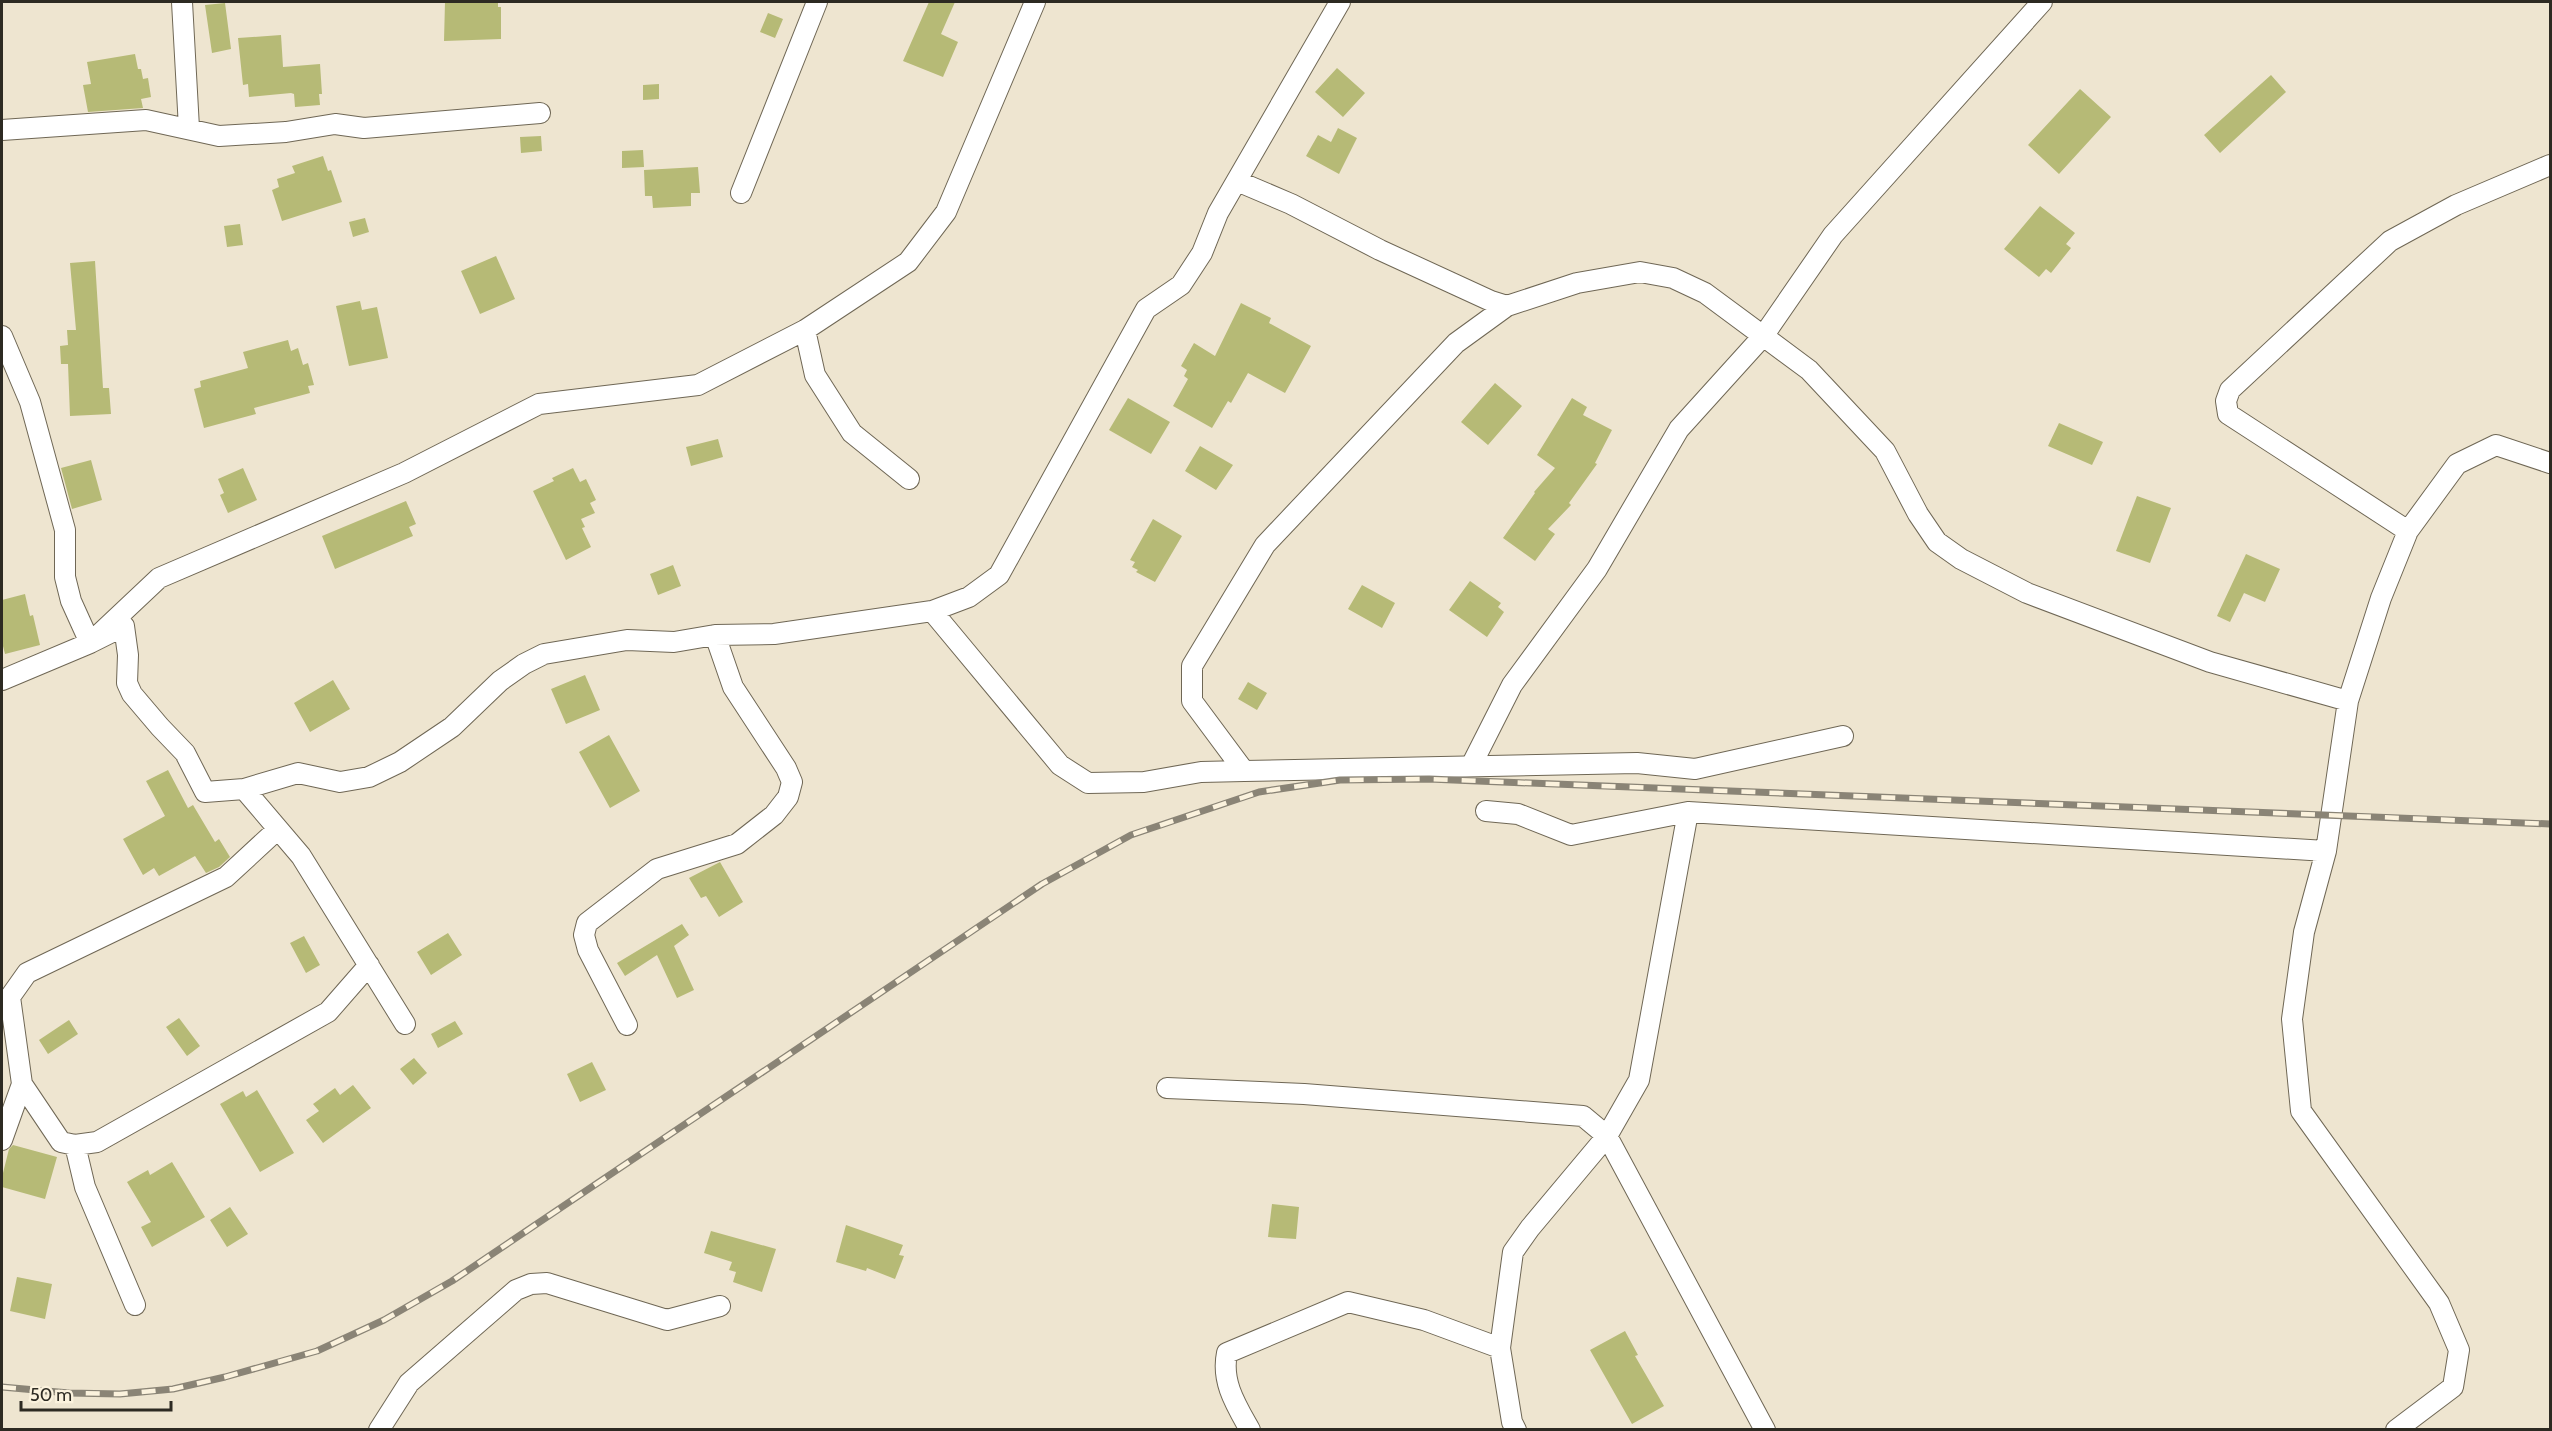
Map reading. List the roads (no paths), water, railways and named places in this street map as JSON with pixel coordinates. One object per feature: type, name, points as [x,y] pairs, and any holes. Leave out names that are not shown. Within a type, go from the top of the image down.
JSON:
[{"type":"street","points":[[182,2],[189,128]]},
{"type":"street","points":[[741,193],[817,2]]},
{"type":"street","points":[[90,643],[159,578],[404,472],[539,404],[698,385],[805,330],[908,262],[946,212],[1035,2]]},
{"type":"street","points":[[2,680],[124,626],[128,655],[127,683],[132,694],[185,753],[205,792],[244,789],[298,773],[340,782],[369,777],[400,762],[452,727],[500,681],[524,664],[544,654],[627,640],[674,642],[715,635],[774,634],[932,611],[969,597],[999,575],[1146,309],[1180,285],[1202,253],[1218,213],[1340,2]]},
{"type":"street","points":[[1471,766],[1512,685],[1597,569],[1679,429],[1764,335],[1833,235],[2042,2]]},
{"type":"street","points":[[2,130],[146,120],[219,136],[286,132],[335,124],[364,128],[540,113]]},
{"type":"street","points":[[2408,531],[2228,414],[2226,401],[2230,390],[2390,241],[2456,205],[2550,165]]},
{"type":"street","points":[[1237,181],[1291,204],[1380,250],[1491,301],[1507,306]]},
{"type":"street","points":[[1244,771],[1192,701],[1192,666],[1265,545],[1456,343],[1507,306],[1577,283],[1640,272],[1673,278],[1704,293],[1809,370],[1885,451],[1918,514],[1937,542],[1961,559],[2027,593],[2210,662],[2348,701]]},
{"type":"street","points":[[805,330],[815,375],[852,434],[909,479]]},
{"type":"street","points":[[2,336],[30,402],[65,530],[65,577],[71,601],[90,643]]},
{"type":"street","points":[[2396,1430],[2453,1387],[2459,1350],[2439,1303],[2301,1110],[2292,1019],[2304,932],[2326,851],[2348,701],[2381,598],[2408,531],[2457,464],[2496,444],[2550,463]]},
{"type":"street","points":[[932,611],[1060,765],[1088,783],[1144,782],[1201,772],[1244,771],[1637,763],[1695,769],[1843,736]]},
{"type":"street","points":[[627,1025],[588,950],[584,935],[587,923],[657,869],[737,844],[774,815],[788,797],[792,782],[786,768],[733,687],[715,635]]},
{"type":"street","points":[[244,789],[301,856],[405,1024]]},
{"type":"street","points":[[1485,811],[1518,814],[1571,835],[1688,812],[2326,851]]},
{"type":"street","points":[[1516,1430],[1512,1422],[1500,1348],[1513,1252],[1530,1228],[1607,1136],[1639,1080],[1688,812]]},
{"type":"street","points":[[278,829],[225,877],[27,973],[6,988],[22,1084],[62,1142],[75,1145],[97,1142],[328,1012],[369,965]]},
{"type":"street","points":[[2,1140],[7,1107],[22,1084]]},
{"type":"street","points":[[1167,1088],[1304,1094],[1583,1116],[1607,1136],[1765,1430]]},
{"type":"street","points":[[75,1145],[85,1187],[135,1305]]},
{"type":"street","points":[[379,1430],[409,1383],[516,1290],[531,1284],[547,1282],[667,1320],[720,1306]]},
{"type":"street","points":[[1250,1430],[1230,1394],[1224,1367],[1227,1353],[1348,1302],[1424,1320],[1500,1348]]},
{"type":"railway","points":[[2,1387],[69,1393],[120,1394],[173,1389],[317,1351],[384,1320],[452,1281],[1042,884],[1131,835],[1259,792],[1340,780],[1429,779],[2550,824]]}]
